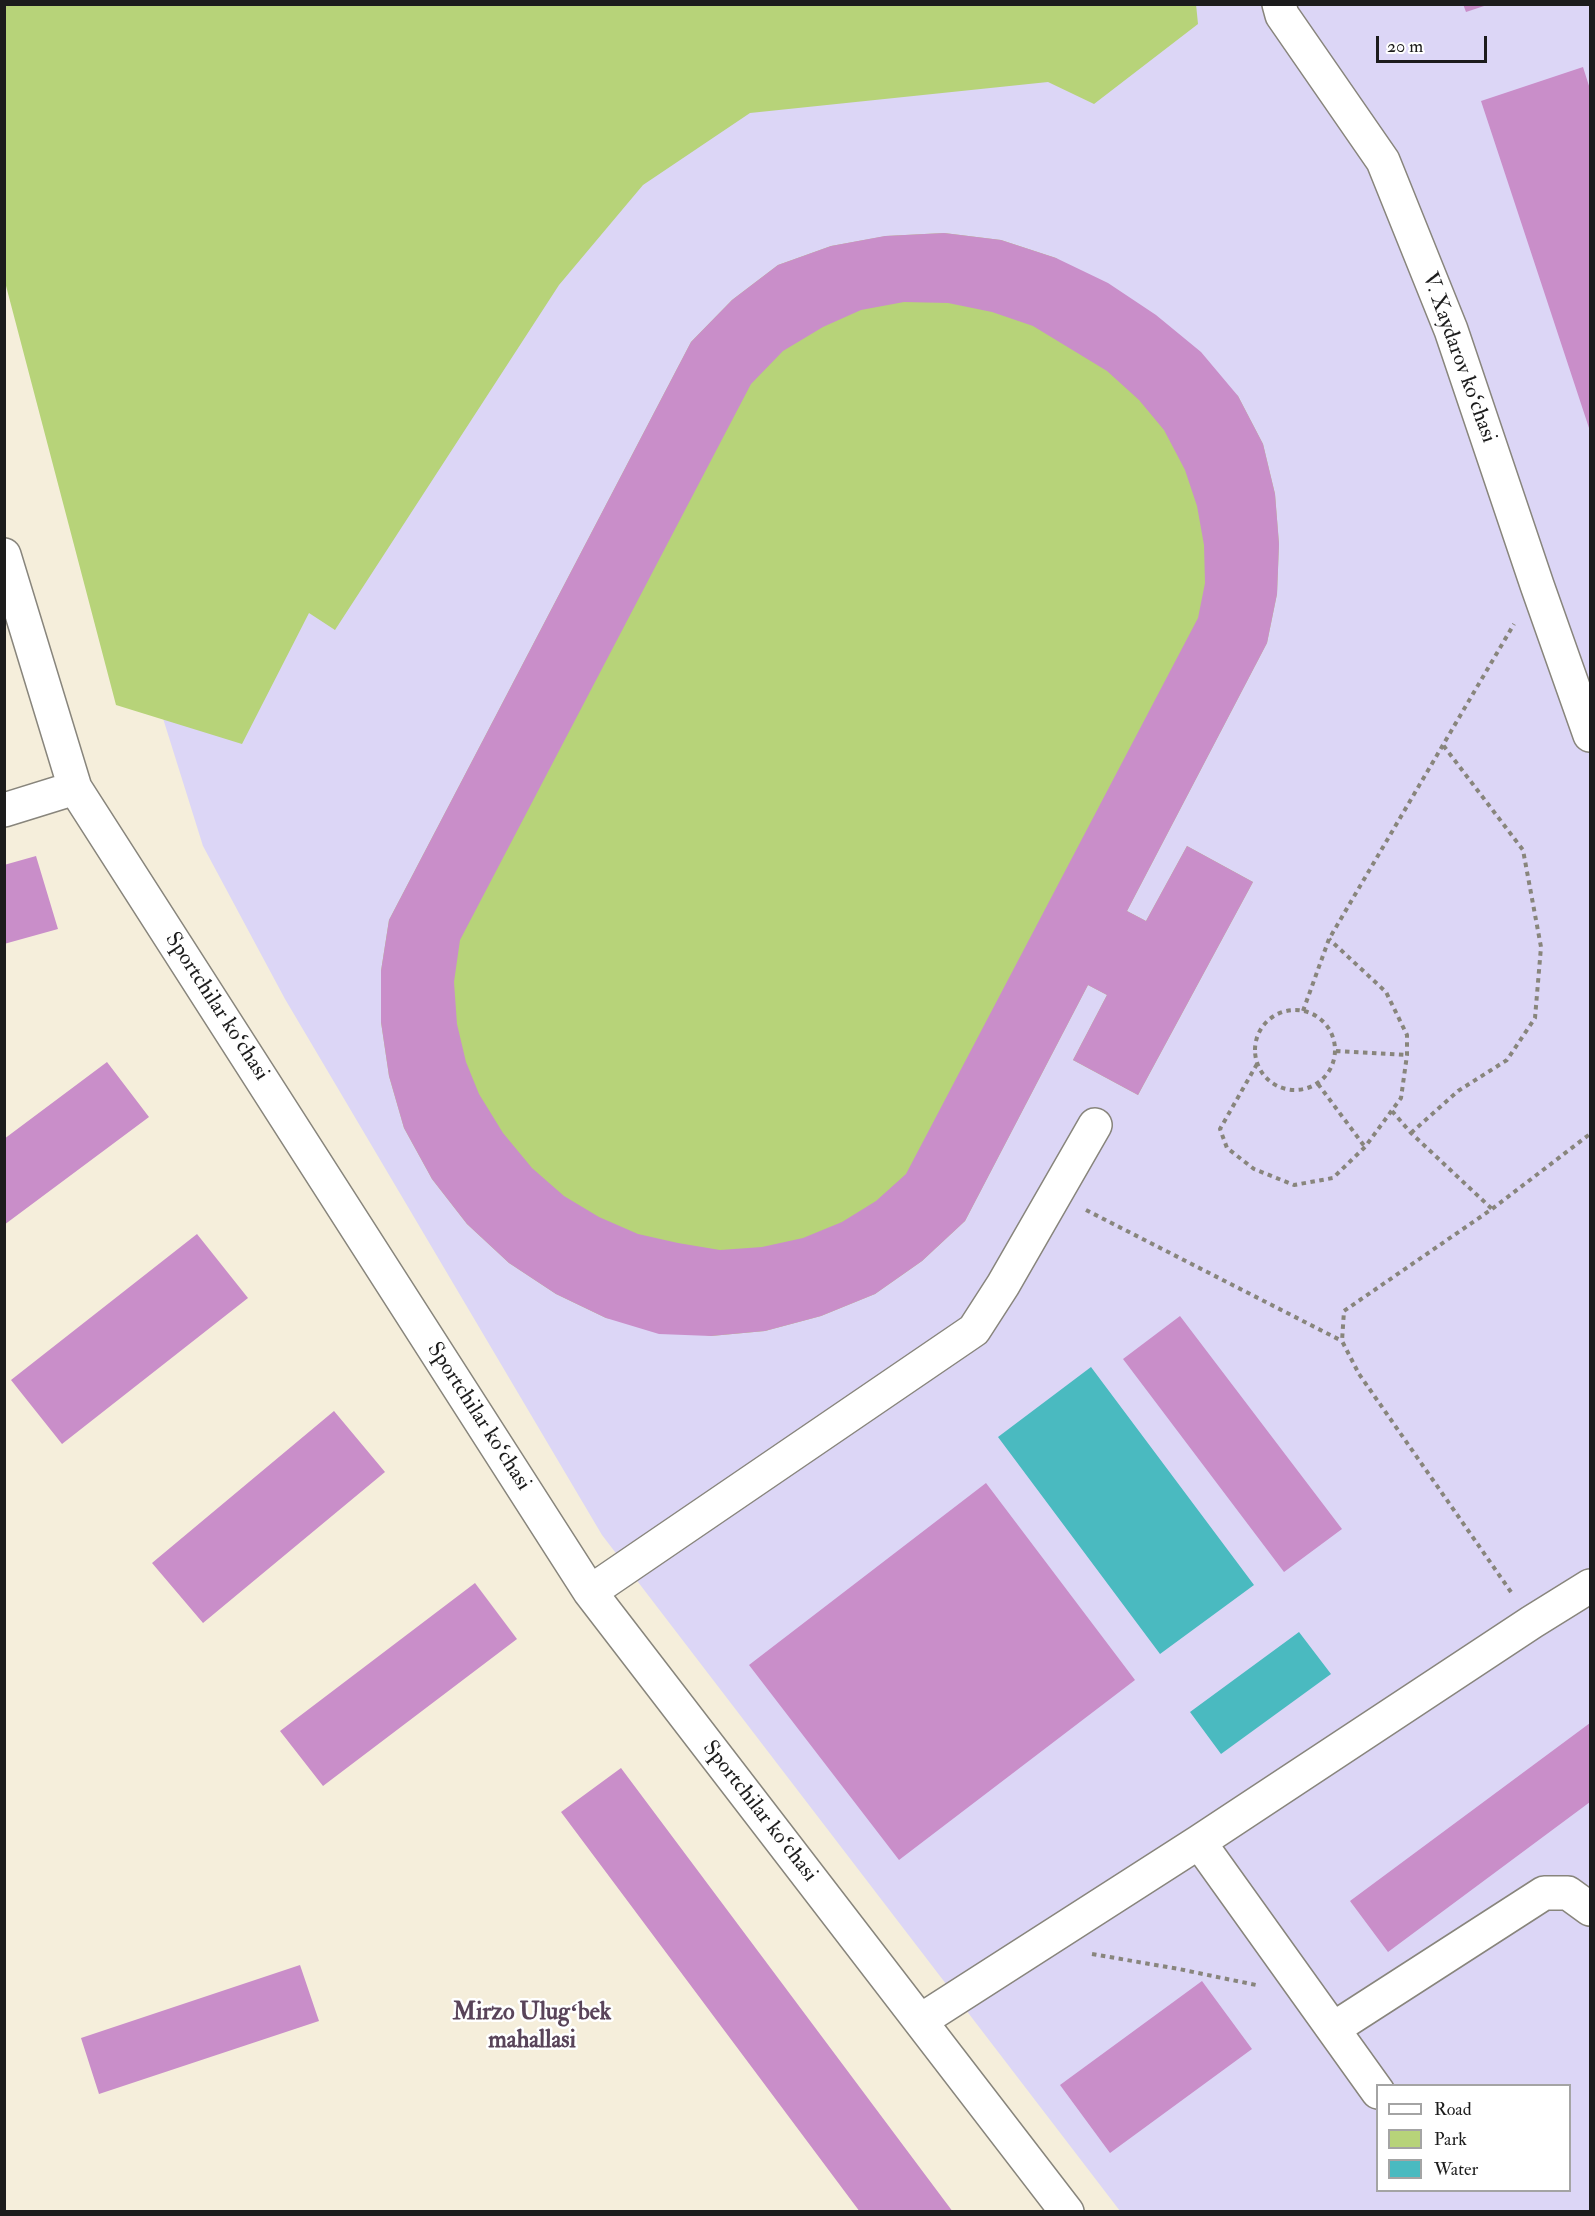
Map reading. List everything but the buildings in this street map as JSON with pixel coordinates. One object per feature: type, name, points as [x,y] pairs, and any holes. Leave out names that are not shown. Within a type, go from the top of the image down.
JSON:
[{"type":"street","name":"V. Xaydarov ko‘chasi","points":[[1279,4],[1282,15],[1383,161],[1451,330],[1590,735]]},
{"type":"street","name":"Sportchilar ko‘chasi","points":[[4,555],[75,788],[590,1592],[1067,2211]]},
{"type":"street","points":[[4,810],[75,788]]},
{"type":"street","points":[[590,1592],[974,1329],[1003,1285],[1095,1125]]},
{"type":"street","points":[[920,2021],[1590,1586]]},
{"type":"street","points":[[1199,1842],[1376,2091]]},
{"type":"street","points":[[1333,2029],[1544,1893],[1568,1893],[1590,1909]]},
{"type":"path","points":[[1303,1011],[1329,939],[1537,585]]},
{"type":"path","points":[[1411,1133],[1458,1091],[1507,1060],[1535,1018],[1541,946],[1523,850],[1443,746]]},
{"type":"path","points":[[1257,1064],[1220,1129],[1227,1148],[1254,1169],[1294,1185],[1333,1178],[1365,1147],[1401,1098],[1407,1055],[1407,1035],[1386,992],[1329,939]]},
{"type":"path","points":[[1289,1010],[1303,1011],[1316,1016],[1326,1025],[1333,1037],[1336,1051],[1333,1065],[1326,1077],[1318,1084],[1305,1089],[1287,1090],[1274,1085],[1264,1076],[1257,1064],[1256,1043],[1264,1024],[1275,1015],[1289,1010]]},
{"type":"path","points":[[1336,1051],[1407,1055]]},
{"type":"path","points":[[1318,1084],[1365,1147]]},
{"type":"path","points":[[1392,1111],[1411,1133],[1492,1209]]},
{"type":"path","points":[[1532,1622],[1359,1374],[1342,1341],[1344,1311],[1492,1209],[1590,1134]]},
{"type":"path","points":[[1055,1194],[1342,1341]]},
{"type":"path","points":[[1034,1947],[1117,1958],[1309,1996]]},
{"type":"shaded area","points":[[4,5],[1590,5],[1590,2211],[1120,2211],[602,1535],[285,999],[203,846],[5,214]]},
{"type":"green space","points":[[1196,4],[1198,24],[1094,104],[1048,82],[750,113],[643,185],[559,285],[335,630],[309,613],[242,744],[116,705],[5,282],[5,5]]},
{"type":"green space","points":[[944,233],[1001,240],[1056,258],[1238,396],[1263,444],[1275,494],[1279,544],[1277,594],[1267,643],[1127,911],[1146,921],[1187,846],[1253,882],[1138,1095],[1073,1060],[1107,995],[1088,985],[965,1221],[922,1261],[875,1294],[821,1316],[765,1331],[711,1336],[606,1318],[556,1294],[509,1263],[467,1224],[432,1179],[404,1128],[389,1076],[381,1022],[381,971],[389,920],[691,342],[732,300],[778,265],[831,246],[886,236]]},
{"type":"water","points":[[1091,1367],[1254,1585],[1160,1654],[998,1437]]},
{"type":"water","points":[[1299,1632],[1331,1674],[1221,1754],[1190,1712]]},
{"type":"district","name":"Mirzo Ulugʻbek mahallasi","points":[[532,2028]]}]
